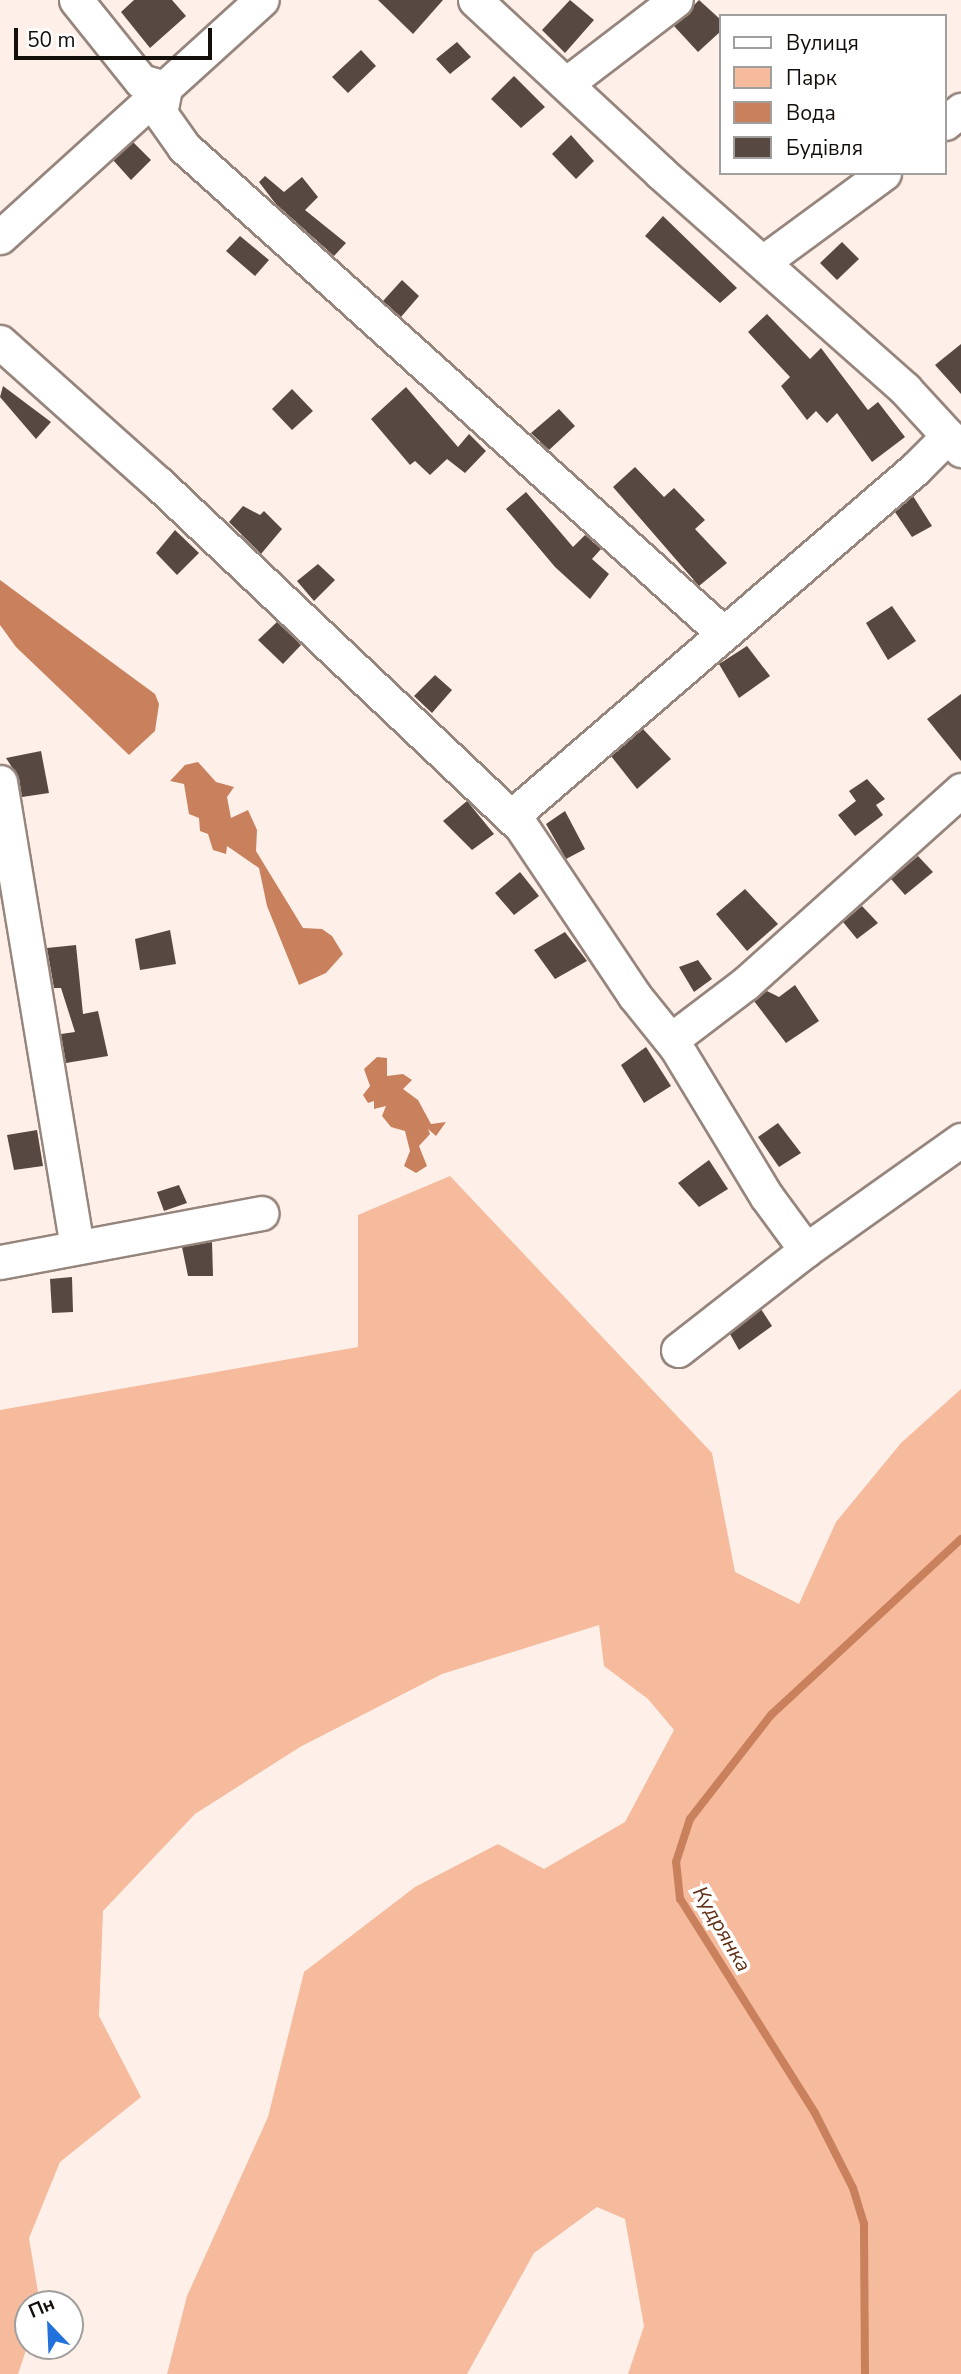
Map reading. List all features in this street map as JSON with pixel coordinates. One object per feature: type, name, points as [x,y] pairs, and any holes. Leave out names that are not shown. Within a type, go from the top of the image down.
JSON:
[{"type":"street","points":[[76,0],[141,81],[166,88]]},
{"type":"street","points":[[0,237],[261,0]]},
{"type":"street","points":[[475,0],[905,389],[954,443],[723,633],[512,816]]},
{"type":"street","points":[[566,84],[676,0]]},
{"type":"street","points":[[166,88],[160,113],[184,147],[723,633]]},
{"type":"street","points":[[947,121],[961,110]]},
{"type":"street","points":[[762,262],[881,175]]},
{"type":"street","points":[[0,342],[168,493],[512,816],[634,995],[671,1040],[767,1197],[806,1250]]},
{"type":"street","points":[[0,782],[77,1247]]},
{"type":"street","points":[[671,1040],[747,982],[961,790]]},
{"type":"street","points":[[678,1350],[806,1250],[961,1140]]},
{"type":"street","points":[[0,1262],[261,1213]]},
{"type":"green space","points":[[450,1176],[712,1453],[735,1572],[799,1604],[836,1522],[901,1443],[961,1389],[961,2374],[628,2374],[644,2326],[625,2219],[597,2207],[534,2253],[467,2374],[167,2374],[187,2296],[268,2117],[304,1972],[415,1887],[498,1844],[544,1869],[625,1822],[674,1730],[648,1699],[604,1666],[599,1625],[442,1674],[300,1747],[195,1814],[103,1911],[99,2016],[141,2097],[60,2162],[29,2238],[38,2290],[14,2290],[14,2360],[23,2360],[18,2374],[0,2374],[0,1410],[358,1347],[358,1215]]},
{"type":"water","points":[[0,580],[155,694],[159,704],[155,731],[129,755],[16,647],[0,625]]},
{"type":"water","points":[[198,762],[216,782],[234,787],[227,797],[231,818],[248,810],[257,830],[256,851],[303,928],[322,929],[332,936],[343,954],[326,973],[299,985],[267,906],[259,868],[227,846],[226,854],[213,850],[208,834],[200,831],[199,818],[189,814],[184,784],[170,781],[185,765]]},
{"type":"water","points":[[377,1057],[387,1058],[387,1076],[403,1074],[412,1080],[403,1089],[418,1100],[431,1124],[446,1122],[436,1136],[428,1129],[430,1134],[419,1146],[427,1166],[416,1173],[404,1166],[410,1151],[405,1131],[391,1127],[382,1116],[386,1106],[374,1109],[374,1101],[368,1103],[363,1095],[370,1086],[364,1069]]},
{"type":"building","points":[[134,0],[172,0],[186,16],[150,48],[121,12]]},
{"type":"building","points":[[378,0],[443,0],[413,34]]},
{"type":"building","points":[[570,0],[594,20],[565,53],[542,30]]},
{"type":"building","points":[[699,0],[720,19],[720,32],[698,52],[674,26]]},
{"type":"building","points":[[457,42],[471,57],[450,74],[436,59]]},
{"type":"building","points":[[361,50],[376,66],[348,93],[332,77]]},
{"type":"building","points":[[514,76],[545,107],[521,128],[491,99]]},
{"type":"building","points":[[571,135],[594,161],[576,179],[552,154]]},
{"type":"building","points":[[133,142],[151,160],[131,180],[113,160]]},
{"type":"building","points":[[265,176],[284,192],[302,177],[318,197],[305,210],[346,243],[334,256],[275,203],[259,182]]},
{"type":"building","points":[[663,216],[737,288],[720,303],[645,236]]},
{"type":"building","points":[[240,236],[269,260],[255,276],[226,251]]},
{"type":"building","points":[[842,242],[859,259],[837,280],[820,263]]},
{"type":"building","points":[[402,280],[419,296],[401,317],[383,301]]},
{"type":"building","points":[[767,314],[810,359],[821,348],[868,410],[878,402],[905,437],[872,462],[837,413],[827,423],[816,411],[807,420],[781,386],[790,377],[748,332]]},
{"type":"building","points":[[961,344],[961,394],[935,365]]},
{"type":"building","points":[[3,386],[51,422],[36,439],[0,397]]},
{"type":"building","points":[[406,387],[458,447],[469,434],[486,451],[465,473],[447,459],[430,475],[415,461],[410,465],[371,419]]},
{"type":"building","points":[[292,389],[313,411],[292,430],[272,409]]},
{"type":"building","points":[[559,409],[575,426],[549,450],[531,433]]},
{"type":"building","points":[[635,467],[664,497],[674,488],[705,520],[695,529],[727,563],[699,586],[613,487]]},
{"type":"building","points":[[526,492],[573,547],[585,535],[601,549],[592,559],[609,574],[590,599],[555,567],[506,509]]},
{"type":"building","points":[[913,496],[932,526],[912,537],[895,512]]},
{"type":"building","points":[[243,506],[260,515],[264,511],[282,529],[261,554],[229,522]]},
{"type":"building","points":[[175,530],[199,553],[177,575],[156,553]]},
{"type":"building","points":[[318,564],[335,580],[314,601],[297,581]]},
{"type":"building","points":[[892,606],[916,641],[888,660],[866,623]]},
{"type":"building","points":[[277,622],[301,645],[283,664],[258,640]]},
{"type":"building","points":[[747,646],[770,676],[739,698],[719,664]]},
{"type":"building","points":[[435,675],[452,690],[432,713],[414,696]]},
{"type":"building","points":[[961,694],[961,761],[927,719]]},
{"type":"building","points":[[643,729],[671,759],[637,789],[611,756]]},
{"type":"building","points":[[41,751],[49,793],[22,797],[19,778],[6,758]]},
{"type":"building","points":[[867,779],[885,799],[876,805],[883,815],[855,836],[838,815],[856,801],[849,791]]},
{"type":"building","points":[[467,801],[494,834],[472,850],[443,821]]},
{"type":"building","points":[[565,811],[585,849],[566,859],[546,824]]},
{"type":"building","points":[[918,856],[933,872],[905,895],[891,879]]},
{"type":"building","points":[[520,872],[539,896],[514,915],[495,893]]},
{"type":"building","points":[[745,889],[778,924],[747,951],[716,914]]},
{"type":"building","points":[[862,906],[878,923],[857,939],[843,922]]},
{"type":"building","points":[[170,930],[176,964],[140,970],[135,939]]},
{"type":"building","points":[[565,932],[587,961],[555,979],[534,950]]},
{"type":"building","points":[[76,945],[83,1014],[98,1011],[108,1056],[66,1063],[61,1034],[75,1032],[61,988],[54,988],[47,948]]},
{"type":"building","points":[[698,960],[712,979],[694,992],[679,967]]},
{"type":"building","points":[[795,985],[819,1021],[786,1043],[754,1001],[767,991],[779,997]]},
{"type":"building","points":[[646,1047],[671,1086],[644,1103],[621,1065]]},
{"type":"building","points":[[778,1123],[801,1153],[779,1167],[758,1137]]},
{"type":"building","points":[[37,1130],[43,1166],[14,1170],[7,1135]]},
{"type":"building","points":[[709,1160],[728,1189],[699,1207],[678,1183]]},
{"type":"building","points":[[179,1185],[187,1203],[164,1211],[157,1192]]},
{"type":"building","points":[[212,1242],[213,1276],[188,1276],[182,1247]]},
{"type":"building","points":[[72,1277],[73,1312],[52,1313],[50,1279]]},
{"type":"building","points":[[761,1309],[772,1326],[739,1350],[730,1334]]},
{"type":"waterway","name":"Кудрянка","points":[[865,2374],[864,2224],[853,2188],[815,2113],[680,1899],[676,1862],[690,1819],[771,1715],[961,1539]]}]
